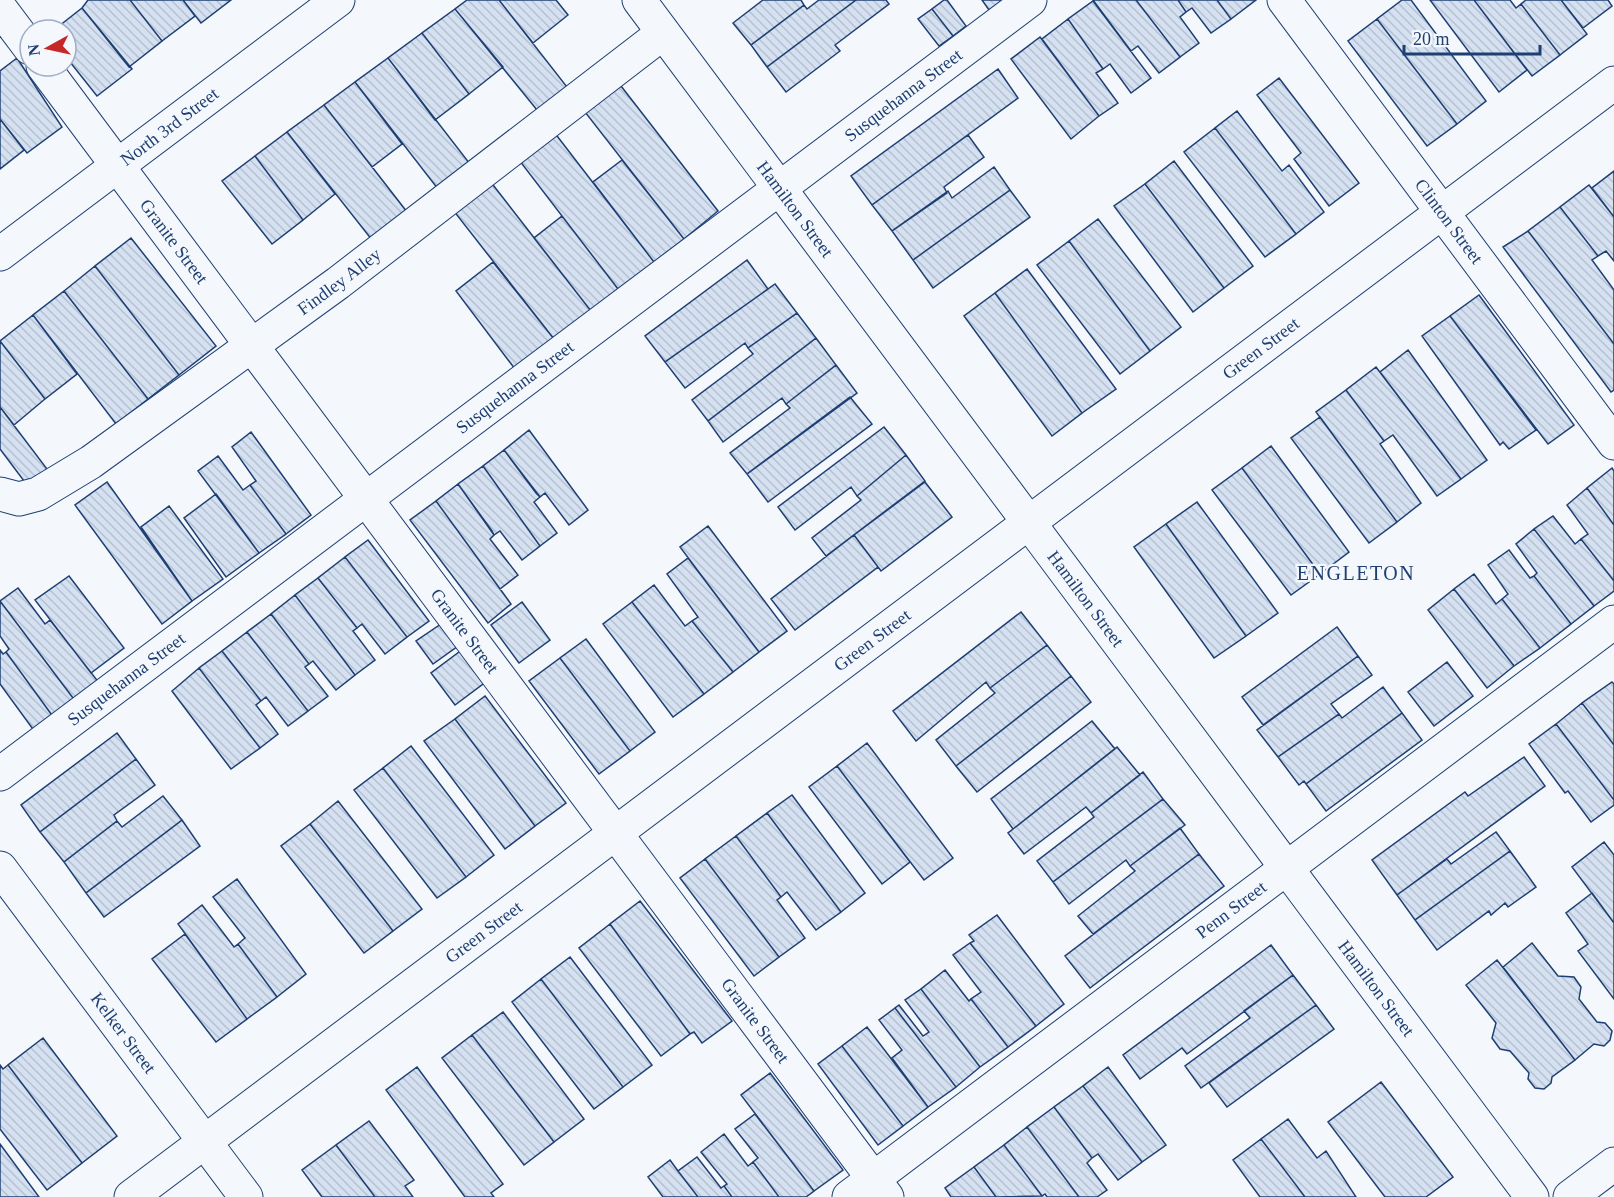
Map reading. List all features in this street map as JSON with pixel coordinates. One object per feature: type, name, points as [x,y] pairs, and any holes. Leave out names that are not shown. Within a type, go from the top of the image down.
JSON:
[{"type":"street","name":"North 3rd Street","points":[[0,254],[338,0]]},
{"type":"street","name":"Hamilton Street","points":[[639,0],[1532,1197]]},
{"type":"street","name":"Susquehanna Street","points":[[0,774],[1030,0]]},
{"type":"street","name":"Clinton Street","points":[[1284,0],[1614,442]]},
{"type":"street","points":[[0,8],[18,32]]},
{"type":"street","name":"Findley Alley","points":[[0,494],[19,499],[38,494],[91,462],[338,283],[663,33]]},
{"type":"street","name":"Granite Street","points":[[52,78],[615,833],[870,1191]]},
{"type":"street","name":"Green Street","points":[[131,1197],[1614,83]]},
{"type":"street","name":"Penn Street","points":[[870,1191],[1287,868],[1614,622]]},
{"type":"street","name":"Kelker Street","points":[[0,868],[246,1197]]},
{"type":"street","points":[[1570,1197],[1614,1164]]},
{"type":"building","points":[[88,0],[130,0],[162,41],[129,67],[82,8]]},
{"type":"building","points":[[130,0],[183,0],[195,16],[162,41]]},
{"type":"building","points":[[183,0],[231,0],[201,23]]},
{"type":"building","points":[[467,0],[499,0],[567,87],[537,110],[455,9]]},
{"type":"building","points":[[499,0],[556,0],[568,15],[533,43]]},
{"type":"building","points":[[763,0],[801,0],[804,5],[751,45],[733,23]]},
{"type":"building","points":[[819,0],[856,0],[767,67],[751,45],[804,5],[807,9]]},
{"type":"building","points":[[856,0],[886,0],[889,4],[835,45],[840,51],[786,92],[767,67]]},
{"type":"building","points":[[947,0],[966,26],[953,36],[932,9]]},
{"type":"building","points":[[982,0],[1003,0],[989,10]]},
{"type":"building","points":[[1093,0],[1136,0],[1180,57],[1159,73],[1138,46],[1131,51]]},
{"type":"building","points":[[1136,0],[1178,0],[1186,12],[1180,17],[1199,43],[1180,57]]},
{"type":"building","points":[[1178,0],[1217,0],[1231,19],[1211,33],[1192,8],[1186,12]]},
{"type":"building","points":[[1217,0],[1256,0],[1231,19]]},
{"type":"building","points":[[1402,0],[1411,0],[1486,101],[1457,124],[1377,19]]},
{"type":"building","points":[[1430,0],[1474,0],[1527,70],[1499,92]]},
{"type":"building","points":[[1474,0],[1510,0],[1516,8],[1521,4],[1560,55],[1532,76]]},
{"type":"building","points":[[1526,0],[1561,0],[1587,34],[1560,55],[1521,4]]},
{"type":"building","points":[[1561,0],[1608,0],[1612,6],[1583,28]]},
{"type":"building","points":[[1093,1],[1151,78],[1131,93],[1110,64],[1103,69],[1068,19]]},
{"type":"building","points":[[82,8],[132,69],[97,96],[78,72],[78,18],[69,18]]},
{"type":"building","points":[[455,9],[503,67],[469,94],[422,33]]},
{"type":"building","points":[[932,9],[953,36],[939,46],[918,19]]},
{"type":"building","points":[[1068,19],[1103,69],[1096,73],[1118,103],[1099,116],[1042,39]]},
{"type":"building","points":[[1377,19],[1457,124],[1427,146],[1348,41]]},
{"type":"building","points":[[422,33],[469,94],[435,120],[388,58]]},
{"type":"building","points":[[1040,37],[1099,116],[1071,139],[1011,59]]},
{"type":"building","points":[[17,58],[18,78],[30,78],[62,127],[27,153],[0,119],[0,71]]},
{"type":"building","points":[[388,58],[470,164],[438,189],[355,82]]},
{"type":"building","points":[[998,69],[1018,98],[872,205],[851,176]]},
{"type":"building","points":[[1279,78],[1359,183],[1329,206],[1294,159],[1301,153],[1257,95]]},
{"type":"building","points":[[355,82],[402,144],[372,167],[324,105]]},
{"type":"building","points":[[621,86],[718,211],[684,239],[585,112]]},
{"type":"building","points":[[324,105],[407,212],[372,240],[287,132]]},
{"type":"building","points":[[1237,111],[1282,171],[1289,165],[1324,212],[1296,234],[1215,128]]},
{"type":"building","points":[[0,119],[24,150],[0,169]]},
{"type":"building","points":[[1215,128],[1296,234],[1265,257],[1184,152]]},
{"type":"building","points":[[287,132],[335,194],[303,220],[255,156]]},
{"type":"building","points":[[554,132],[654,262],[618,289],[519,160]]},
{"type":"building","points":[[968,135],[984,157],[944,187],[947,193],[892,231],[872,205]]},
{"type":"building","points":[[255,156],[303,220],[272,244],[222,181]]},
{"type":"building","points":[[622,160],[684,239],[654,262],[593,182]]},
{"type":"building","points":[[1174,161],[1253,266],[1224,288],[1145,184]]},
{"type":"building","points":[[994,167],[1010,190],[913,260],[892,231],[948,191],[952,198]]},
{"type":"building","points":[[1614,171],[1614,217],[1592,188]]},
{"type":"building","points":[[490,181],[591,311],[554,339],[453,210]]},
{"type":"building","points":[[1145,184],[1224,288],[1193,312],[1114,206]]},
{"type":"building","points":[[1589,185],[1614,217],[1614,261],[1606,251],[1598,256],[1560,207]]},
{"type":"building","points":[[1010,190],[1030,217],[933,288],[913,260]]},
{"type":"building","points":[[1560,207],[1598,256],[1592,260],[1614,290],[1614,344],[1528,231]]},
{"type":"building","points":[[562,216],[618,289],[591,311],[534,238]]},
{"type":"building","points":[[1098,219],[1181,327],[1150,351],[1069,241]]},
{"type":"building","points":[[1528,231],[1614,344],[1614,390],[1611,392],[1503,247]]},
{"type":"building","points":[[131,238],[216,346],[179,375],[95,266]]},
{"type":"building","points":[[1069,241],[1150,351],[1120,374],[1037,265]]},
{"type":"building","points":[[747,260],[768,289],[665,362],[645,336]]},
{"type":"building","points":[[493,262],[554,339],[515,369],[456,291]]},
{"type":"building","points":[[95,266],[179,375],[148,399],[64,291]]},
{"type":"building","points":[[1027,269],[1116,389],[1082,413],[995,293]]},
{"type":"building","points":[[775,284],[797,313],[748,348],[745,343],[685,388],[665,362]]},
{"type":"building","points":[[64,291],[148,399],[116,424],[33,315]]},
{"type":"building","points":[[995,293],[1082,413],[1052,436],[964,316]]},
{"type":"building","points":[[1479,295],[1574,425],[1548,444],[1450,316]]},
{"type":"building","points":[[797,313],[816,338],[708,421],[692,400],[753,354],[748,348]]},
{"type":"building","points":[[33,315],[77,374],[45,399],[0,341]]},
{"type":"building","points":[[1450,316],[1536,430],[1509,449],[1503,442],[1500,445],[1422,336]]},
{"type":"building","points":[[816,338],[836,365],[786,404],[782,398],[723,442],[708,421]]},
{"type":"building","points":[[0,341],[45,399],[14,425],[0,407]]},
{"type":"building","points":[[1408,350],[1487,460],[1461,479],[1380,372]]},
{"type":"building","points":[[836,365],[857,393],[747,474],[730,453],[790,408],[786,404]]},
{"type":"building","points":[[1376,367],[1461,479],[1437,496],[1393,435],[1384,441],[1346,390]]},
{"type":"building","points":[[1346,390],[1384,441],[1380,444],[1421,503],[1397,522],[1316,412]]},
{"type":"building","points":[[850,397],[872,424],[768,502],[747,474]]},
{"type":"building","points":[[0,407],[47,469],[27,485],[0,449]]},
{"type":"building","points":[[1320,417],[1397,522],[1369,543],[1291,438]]},
{"type":"building","points":[[884,427],[906,455],[857,496],[851,487],[795,530],[778,507]]},
{"type":"building","points":[[529,430],[588,510],[569,525],[545,493],[540,497],[536,493],[504,450]]},
{"type":"building","points":[[251,432],[311,515],[286,534],[250,485],[256,481],[232,447]]},
{"type":"building","points":[[1271,446],[1349,552],[1320,574],[1242,468]]},
{"type":"building","points":[[504,450],[540,497],[534,502],[557,533],[540,546],[483,466]]},
{"type":"building","points":[[906,455],[925,481],[826,556],[812,538],[861,500],[857,496]]},
{"type":"building","points":[[218,456],[243,490],[250,485],[286,534],[259,553],[198,471]]},
{"type":"building","points":[[483,466],[540,546],[522,560],[500,531],[494,535],[458,484]]},
{"type":"building","points":[[1242,468],[1320,574],[1291,595],[1212,490]]},
{"type":"building","points":[[1612,468],[1614,471],[1614,525],[1587,488]]},
{"type":"building","points":[[107,482],[192,601],[162,624],[75,505]]},
{"type":"building","points":[[925,482],[952,517],[881,571],[854,535]]},
{"type":"building","points":[[458,484],[492,531],[494,535],[490,539],[518,575],[500,589],[436,501]]},
{"type":"building","points":[[1587,488],[1614,525],[1614,581],[1581,539],[1588,534],[1567,505]]},
{"type":"building","points":[[216,494],[259,553],[226,577],[184,518]]},
{"type":"building","points":[[436,501],[511,604],[488,623],[410,520]]},
{"type":"building","points":[[1197,502],[1278,613],[1246,636],[1166,524]]},
{"type":"building","points":[[169,506],[223,579],[192,601],[141,527]]},
{"type":"building","points":[[1553,516],[1575,544],[1581,539],[1614,581],[1614,591],[1594,606],[1534,529]]},
{"type":"building","points":[[1166,524],[1246,636],[1214,658],[1134,547]]},
{"type":"building","points":[[708,526],[787,631],[759,652],[680,547]]},
{"type":"building","points":[[1534,529],[1594,606],[1571,624],[1534,576],[1537,573],[1516,544]]},
{"type":"building","points":[[854,535],[878,567],[795,630],[771,599]]},
{"type":"building","points":[[368,540],[429,621],[407,637],[345,557]]},
{"type":"building","points":[[1509,550],[1530,578],[1534,576],[1571,624],[1540,648],[1502,599],[1508,594],[1488,565]]},
{"type":"building","points":[[345,557],[407,637],[385,654],[362,624],[357,628],[318,578]]},
{"type":"building","points":[[688,558],[759,652],[733,672],[692,621],[698,617],[667,574]]},
{"type":"building","points":[[1474,574],[1496,604],[1502,599],[1540,648],[1514,666],[1454,589]]},
{"type":"building","points":[[69,576],[124,648],[91,673],[35,600]]},
{"type":"building","points":[[318,578],[357,628],[353,631],[375,660],[355,675],[295,595]]},
{"type":"building","points":[[654,585],[685,626],[692,621],[733,672],[704,694],[632,602]]},
{"type":"building","points":[[18,588],[45,624],[50,620],[100,684],[76,702],[0,601]]},
{"type":"building","points":[[1454,589],[1514,666],[1487,688],[1428,610]]},
{"type":"building","points":[[295,595],[355,675],[336,690],[313,661],[309,664],[271,614]]},
{"type":"building","points":[[0,601],[76,702],[54,718],[6,652],[9,649],[0,636]]},
{"type":"building","points":[[522,602],[550,640],[519,663],[491,625]]},
{"type":"building","points":[[632,602],[704,694],[673,717],[603,624]]},
{"type":"building","points":[[1021,612],[1047,645],[990,688],[986,682],[916,741],[893,711]]},
{"type":"building","points":[[271,614],[309,664],[305,667],[328,696],[308,711],[247,632]]},
{"type":"building","points":[[441,624],[458,646],[433,664],[416,641]]},
{"type":"building","points":[[1337,627],[1358,656],[1263,725],[1242,697]]},
{"type":"building","points":[[247,632],[308,711],[288,726],[266,697],[261,701],[222,651]]},
{"type":"building","points":[[586,639],[655,732],[630,751],[560,658]]},
{"type":"building","points":[[1047,645],[1071,676],[956,766],[936,740],[995,693],[990,688]]},
{"type":"building","points":[[463,649],[487,681],[455,705],[431,673]]},
{"type":"building","points":[[0,650],[3,654],[6,652],[54,718],[35,732],[0,684]]},
{"type":"building","points":[[222,651],[261,701],[256,705],[278,734],[260,748],[199,668]]},
{"type":"building","points":[[1358,656],[1372,675],[1331,704],[1339,714],[1278,757],[1257,730]]},
{"type":"building","points":[[560,658],[630,751],[599,774],[529,681]]},
{"type":"building","points":[[1447,662],[1473,696],[1434,726],[1408,692]]},
{"type":"building","points":[[199,668],[260,748],[231,769],[172,691]]},
{"type":"building","points":[[1071,676],[1091,702],[977,792],[956,766]]},
{"type":"building","points":[[1612,682],[1614,684],[1614,745],[1582,703]]},
{"type":"building","points":[[1383,687],[1402,713],[1306,784],[1304,781],[1299,785],[1278,757],[1339,714],[1342,718]]},
{"type":"building","points":[[485,696],[566,803],[535,826],[455,719]]},
{"type":"building","points":[[1582,703],[1614,745],[1614,800],[1556,724]]},
{"type":"building","points":[[1402,713],[1422,740],[1326,811],[1306,784]]},
{"type":"building","points":[[455,719],[535,826],[505,849],[424,741]]},
{"type":"building","points":[[1092,721],[1115,749],[1013,829],[991,799]]},
{"type":"building","points":[[1556,724],[1614,800],[1614,805],[1591,822],[1568,791],[1565,793],[1529,744]]},
{"type":"building","points":[[117,733],[136,759],[40,832],[21,805]]},
{"type":"building","points":[[867,743],[953,858],[924,880],[837,766]]},
{"type":"building","points":[[411,746],[494,855],[466,877],[383,768]]},
{"type":"building","points":[[1117,747],[1140,775],[1091,813],[1086,807],[1024,854],[1008,833]]},
{"type":"building","points":[[1524,757],[1545,786],[1397,895],[1372,860],[1465,792],[1468,796]]},
{"type":"building","points":[[136,759],[155,785],[114,815],[117,821],[64,862],[40,832]]},
{"type":"building","points":[[837,766],[910,862],[882,884],[809,787]]},
{"type":"building","points":[[383,768],[466,877],[437,898],[354,790]]},
{"type":"building","points":[[1143,772],[1163,799],[1053,882],[1037,861],[1094,817],[1091,813]]},
{"type":"building","points":[[792,795],[865,893],[841,912],[767,813]]},
{"type":"building","points":[[163,796],[182,820],[86,893],[64,862],[117,821],[122,827]]},
{"type":"building","points":[[1163,799],[1185,825],[1130,866],[1126,860],[1069,904],[1053,882]]},
{"type":"building","points":[[338,801],[422,909],[393,931],[310,824]]},
{"type":"building","points":[[767,813],[841,912],[816,930],[787,892],[781,897],[736,836]]},
{"type":"building","points":[[182,820],[200,846],[104,917],[86,893]]},
{"type":"building","points":[[310,824],[393,931],[364,953],[281,846]]},
{"type":"building","points":[[1180,828],[1199,854],[1093,934],[1078,916],[1135,871],[1130,866]]},
{"type":"building","points":[[1496,832],[1510,851],[1415,920],[1397,895],[1447,859],[1451,864]]},
{"type":"building","points":[[736,836],[781,897],[777,900],[805,938],[779,957],[705,859]]},
{"type":"building","points":[[1604,842],[1614,855],[1614,923],[1572,867]]},
{"type":"building","points":[[1510,851],[1536,887],[1508,907],[1505,903],[1491,915],[1489,911],[1437,950],[1415,920]]},
{"type":"building","points":[[1199,854],[1224,886],[1090,988],[1065,956]]},
{"type":"building","points":[[705,859],[779,957],[754,976],[680,878]]},
{"type":"building","points":[[237,879],[306,974],[277,997],[238,944],[245,938],[213,897]]},
{"type":"building","points":[[1592,893],[1614,923],[1614,999],[1578,951],[1588,944],[1566,913]]},
{"type":"building","points":[[640,901],[732,1021],[702,1043],[694,1032],[690,1034],[610,924]]},
{"type":"building","points":[[202,905],[234,947],[238,944],[277,997],[247,1019],[178,924]]},
{"type":"building","points":[[997,915],[1064,1004],[1036,1026],[970,943],[974,941],[969,935]]},
{"type":"building","points":[[610,924],[690,1034],[661,1056],[579,948]]},
{"type":"building","points":[[185,934],[247,1019],[216,1042],[152,959]]},
{"type":"building","points":[[970,943],[1036,1026],[1008,1047],[971,999],[981,992],[953,955]]},
{"type":"building","points":[[1532,943],[1558,976],[1574,977],[1581,987],[1579,999],[1597,1022],[1605,1023],[1612,1031],[1610,1040],[1604,1046],[1594,1044],[1575,1060],[1503,967]]},
{"type":"building","points":[[1271,945],[1293,975],[1187,1054],[1182,1048],[1140,1079],[1123,1055]]},
{"type":"building","points":[[570,957],[652,1065],[623,1087],[541,979]]},
{"type":"building","points":[[1497,960],[1575,1060],[1552,1077],[1551,1083],[1544,1089],[1535,1088],[1528,1079],[1529,1073],[1510,1051],[1500,1049],[1492,1038],[1496,1023],[1466,985]]},
{"type":"building","points":[[945,970],[1008,1047],[980,1067],[921,989]]},
{"type":"building","points":[[1293,975],[1316,1005],[1201,1088],[1185,1066],[1250,1018],[1244,1011]]},
{"type":"building","points":[[541,979],[623,1087],[594,1109],[512,1002]]},
{"type":"building","points":[[921,989],[980,1067],[956,1087],[895,1008],[899,1005],[923,1036],[929,1032],[905,1000]]},
{"type":"building","points":[[1316,1005],[1334,1029],[1227,1107],[1209,1083]]},
{"type":"building","points":[[895,1008],[956,1087],[928,1107],[892,1058],[902,1050],[879,1020]]},
{"type":"building","points":[[503,1012],[584,1119],[554,1142],[472,1035]]},
{"type":"building","points":[[867,1027],[928,1107],[903,1126],[842,1046]]},
{"type":"building","points":[[472,1035],[554,1142],[524,1165],[442,1058]]},
{"type":"building","points":[[43,1038],[117,1136],[82,1163],[8,1065]]},
{"type":"building","points":[[842,1046],[903,1126],[878,1145],[818,1064]]},
{"type":"building","points":[[0,1065],[3,1069],[8,1065],[82,1163],[47,1190],[0,1129]]},
{"type":"building","points":[[417,1067],[503,1184],[491,1193],[494,1197],[465,1197],[386,1090]]},
{"type":"building","points":[[1108,1067],[1166,1145],[1142,1162],[1083,1086]]},
{"type":"building","points":[[770,1073],[843,1170],[814,1191],[741,1095]]},
{"type":"building","points":[[1381,1082],[1453,1177],[1426,1197],[1385,1197],[1328,1122]]},
{"type":"building","points":[[1083,1086],[1142,1162],[1118,1180],[1098,1154],[1092,1158],[1054,1107]]},
{"type":"building","points":[[1054,1107],[1092,1158],[1087,1163],[1107,1190],[1097,1197],[1079,1197],[1027,1127]]},
{"type":"building","points":[[755,1114],[814,1191],[806,1197],[779,1197],[753,1162],[758,1158],[735,1129]]},
{"type":"building","points":[[1288,1119],[1317,1158],[1326,1151],[1356,1197],[1305,1197],[1261,1139]]},
{"type":"building","points":[[369,1121],[414,1180],[405,1186],[413,1197],[375,1197],[336,1145]]},
{"type":"building","points":[[1027,1127],[1079,1197],[1047,1197],[1045,1194],[1042,1196],[1004,1145]]},
{"type":"building","points":[[724,1134],[748,1166],[753,1162],[779,1197],[732,1197],[724,1186],[727,1184],[701,1152]]},
{"type":"building","points":[[1261,1139],[1305,1197],[1260,1197],[1233,1160]]},
{"type":"building","points":[[0,1144],[39,1197],[0,1197]]},
{"type":"building","points":[[336,1145],[375,1197],[322,1197],[302,1170]]},
{"type":"building","points":[[1004,1145],[1042,1196],[996,1197],[974,1167]]},
{"type":"building","points":[[697,1157],[721,1188],[724,1186],[732,1197],[698,1197],[678,1171]]},
{"type":"building","points":[[670,1160],[698,1197],[663,1197],[648,1177]]},
{"type":"building","points":[[974,1167],[996,1197],[951,1197],[945,1188]]},
{"type":"district","name":"ENGLETON","points":[[1356,573]]}]
